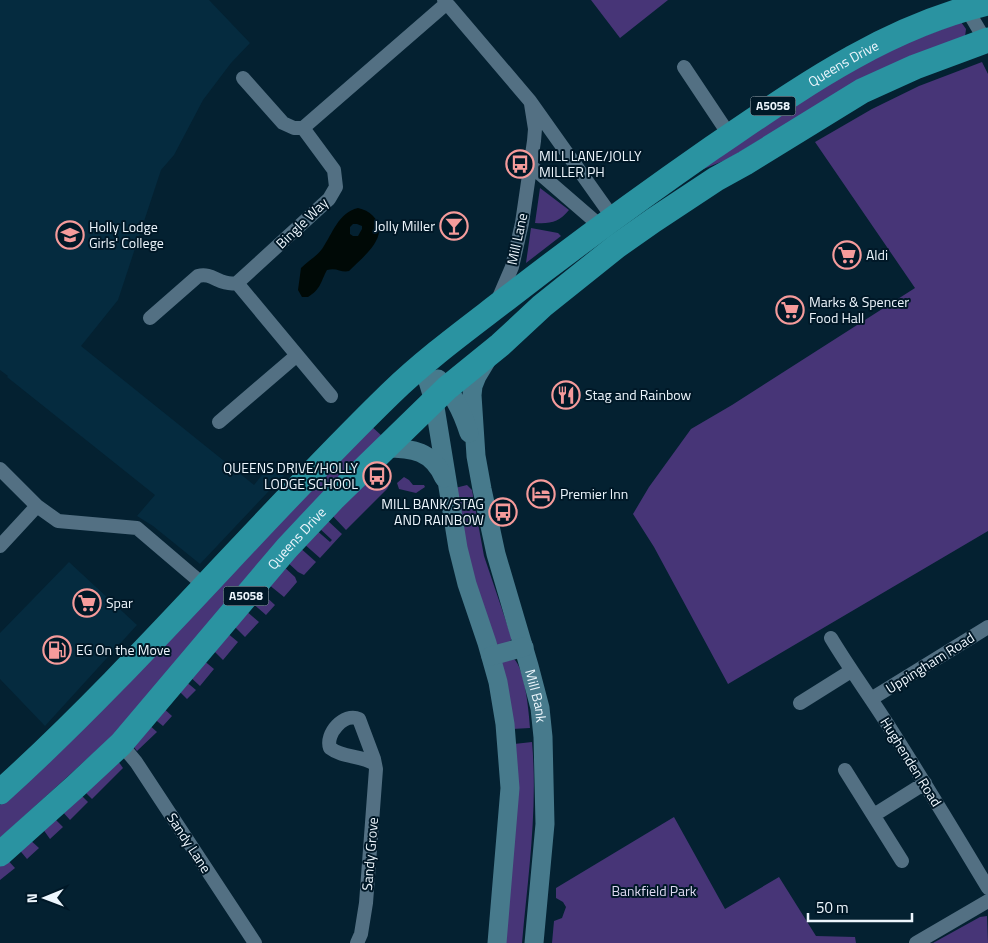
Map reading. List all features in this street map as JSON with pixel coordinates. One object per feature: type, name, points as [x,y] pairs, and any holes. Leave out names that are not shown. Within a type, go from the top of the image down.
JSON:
[{"type":"highway","name":"Queens Drive","points":[[0,792],[98,699],[393,391],[423,365],[607,222],[813,79],[895,34],[972,4]]},
{"type":"highway","name":"Queens Drive","points":[[0,854],[121,744],[287,548],[334,498],[441,394],[500,345],[542,306],[617,246],[716,179],[862,91],[915,67],[987,42]]},
{"type":"highway","points":[[578,244],[599,242],[617,246]]},
{"type":"street","points":[[243,78],[284,123],[294,128],[303,128],[446,2],[530,101],[607,222],[617,246]]},
{"type":"street","points":[[972,4],[987,42]]},
{"type":"street","points":[[684,67],[730,136]]},
{"type":"street","name":"Mill Lane","points":[[494,309],[512,267],[531,166],[535,129],[530,101]]},
{"type":"street","name":"Bingle Way","points":[[237,283],[329,199],[336,187],[334,170],[303,128]]},
{"type":"street","points":[[531,166],[607,222]]},
{"type":"street","points":[[150,318],[198,276],[204,275],[227,284],[237,283],[331,396]]},
{"type":"street","name":"Mill Bank","points":[[476,456],[472,386],[482,368],[500,345]]},
{"type":"street","points":[[219,422],[296,356]]},
{"type":"street","name":"Mill Bank","points":[[423,365],[441,394],[466,423],[476,456],[496,554],[540,708],[543,737],[544,824],[534,943]]},
{"type":"street","points":[[441,394],[448,486],[460,557],[491,656],[498,682],[505,724],[510,788],[497,943]]},
{"type":"street","points":[[385,448],[414,450],[429,457],[440,468],[448,486]]},
{"type":"street","points":[[0,469],[37,506],[58,522],[137,528],[205,586]]},
{"type":"street","points":[[0,546],[37,506]]},
{"type":"street","name":"Uppingham Road","points":[[871,699],[988,627]]},
{"type":"street","name":"Hughenden Road","points":[[831,638],[925,783],[988,888]]},
{"type":"street","points":[[491,656],[524,647]]},
{"type":"street","points":[[800,703],[851,671]]},
{"type":"street","name":"Sandy Lane","points":[[121,744],[136,762],[255,943]]},
{"type":"street","name":"Sandy Grove","points":[[357,943],[361,934],[366,903],[374,807],[375,764]]},
{"type":"street","points":[[845,770],[902,861]]},
{"type":"street","points":[[874,816],[925,783]]},
{"type":"street","points":[[916,943],[988,901]]},
{"type":"shaded area","name":"Holly Lodge Girls' College","points":[[0,0],[209,0],[250,43],[231,63],[203,100],[174,155],[161,170],[118,300],[81,346],[254,485],[270,465],[284,475],[200,564],[153,526],[137,516],[155,495],[0,370]]},
{"type":"shaded area","points":[[358,208],[368,212],[376,220],[379,230],[374,245],[349,271],[327,270],[315,291],[308,297],[302,297],[298,290],[301,268],[320,252],[337,224],[345,214]],"holes":[[[353,224],[362,226],[362,229],[358,236],[353,236],[350,234],[350,227]]]},
{"type":"shaded area","points":[[69,562],[137,625],[45,726],[0,679],[0,633]]},
{"type":"green space","points":[[591,0],[668,0],[620,38]]},
{"type":"green space","points":[[961,22],[966,29],[965,37],[851,85],[728,159],[701,170],[794,103],[880,53]]},
{"type":"green space","points":[[982,62],[988,74],[988,531],[728,684],[654,547],[633,514],[649,487],[691,429],[732,405],[915,288],[815,142],[872,109],[919,86]]},
{"type":"green space","points":[[540,188],[569,210],[558,220],[535,223]]},
{"type":"green space","points":[[531,228],[558,233],[561,236],[526,263]]},
{"type":"green space","points":[[370,425],[382,436],[120,729],[0,838],[0,805],[17,791]]},
{"type":"green space","points":[[384,471],[389,476],[391,482],[387,489],[346,530],[330,513],[367,476],[372,482]]},
{"type":"green space","points":[[404,477],[413,485],[424,485],[425,487],[416,493],[399,489],[397,483]]},
{"type":"green space","points":[[467,485],[472,490],[484,556],[511,636],[508,644],[497,645],[475,588],[455,488]]},
{"type":"green space","points":[[327,520],[342,534],[320,558],[303,543],[315,529],[330,542],[332,540],[318,527]]},
{"type":"green space","points":[[298,546],[316,562],[304,575],[285,560]]},
{"type":"green space","points":[[282,565],[295,577],[297,582],[284,597],[268,584]]},
{"type":"green space","points":[[263,594],[275,605],[266,615],[250,601]]},
{"type":"green space","points":[[245,610],[259,622],[245,637],[233,625]]},
{"type":"green space","points":[[226,632],[238,642],[223,660],[211,648]]},
{"type":"green space","points":[[202,659],[214,669],[200,686],[188,675]]},
{"type":"green space","points":[[514,659],[518,664],[524,681],[530,728],[512,729],[501,668],[502,662]]},
{"type":"green space","points":[[184,680],[196,690],[187,699],[177,689]]},
{"type":"green space","points":[[161,706],[172,716],[163,726],[152,717]]},
{"type":"green space","points":[[148,724],[157,732],[137,751],[133,746]]},
{"type":"green space","points":[[532,742],[534,767],[533,817],[522,943],[504,943],[514,744]]},
{"type":"green space","points":[[118,761],[123,768],[92,799],[84,791]]},
{"type":"green space","points":[[80,794],[88,802],[70,820],[61,810]]},
{"type":"green space","points":[[52,816],[63,827],[50,839],[40,825]]},
{"type":"green space","name":"Bankfield Park","points":[[674,817],[725,909],[779,877],[816,936],[855,937],[856,943],[552,943],[554,921],[562,918],[566,907],[563,902],[556,898],[556,888]]},
{"type":"green space","points":[[28,838],[39,848],[27,859],[17,847]]},
{"type":"green space","points":[[5,857],[15,868],[0,880],[0,861]]},
{"type":"green space","points":[[987,916],[988,943],[933,943],[980,917]]},
{"type":"place","name":"MILL LANE/JOLLY MILLER PH","points":[[520,164]]},
{"type":"place","name":"Jolly Miller","points":[[454,226]]},
{"type":"place","name":"Holly Lodge Girls' College","points":[[70,235]]},
{"type":"place","name":"Aldi","points":[[847,255]]},
{"type":"place","name":"Marks & Spencer Food Hall","points":[[790,310]]},
{"type":"place","name":"Stag and Rainbow","points":[[566,395]]},
{"type":"place","name":"QUEENS DRIVE/HOLLY LODGE SCHOOL","points":[[377,476]]},
{"type":"place","name":"Premier Inn","points":[[541,494]]},
{"type":"place","name":"MILL BANK/STAG AND RAINBOW","points":[[503,512]]},
{"type":"place","name":"Spar","points":[[87,603]]},
{"type":"place","name":"EG On the Move","points":[[57,650]]}]
